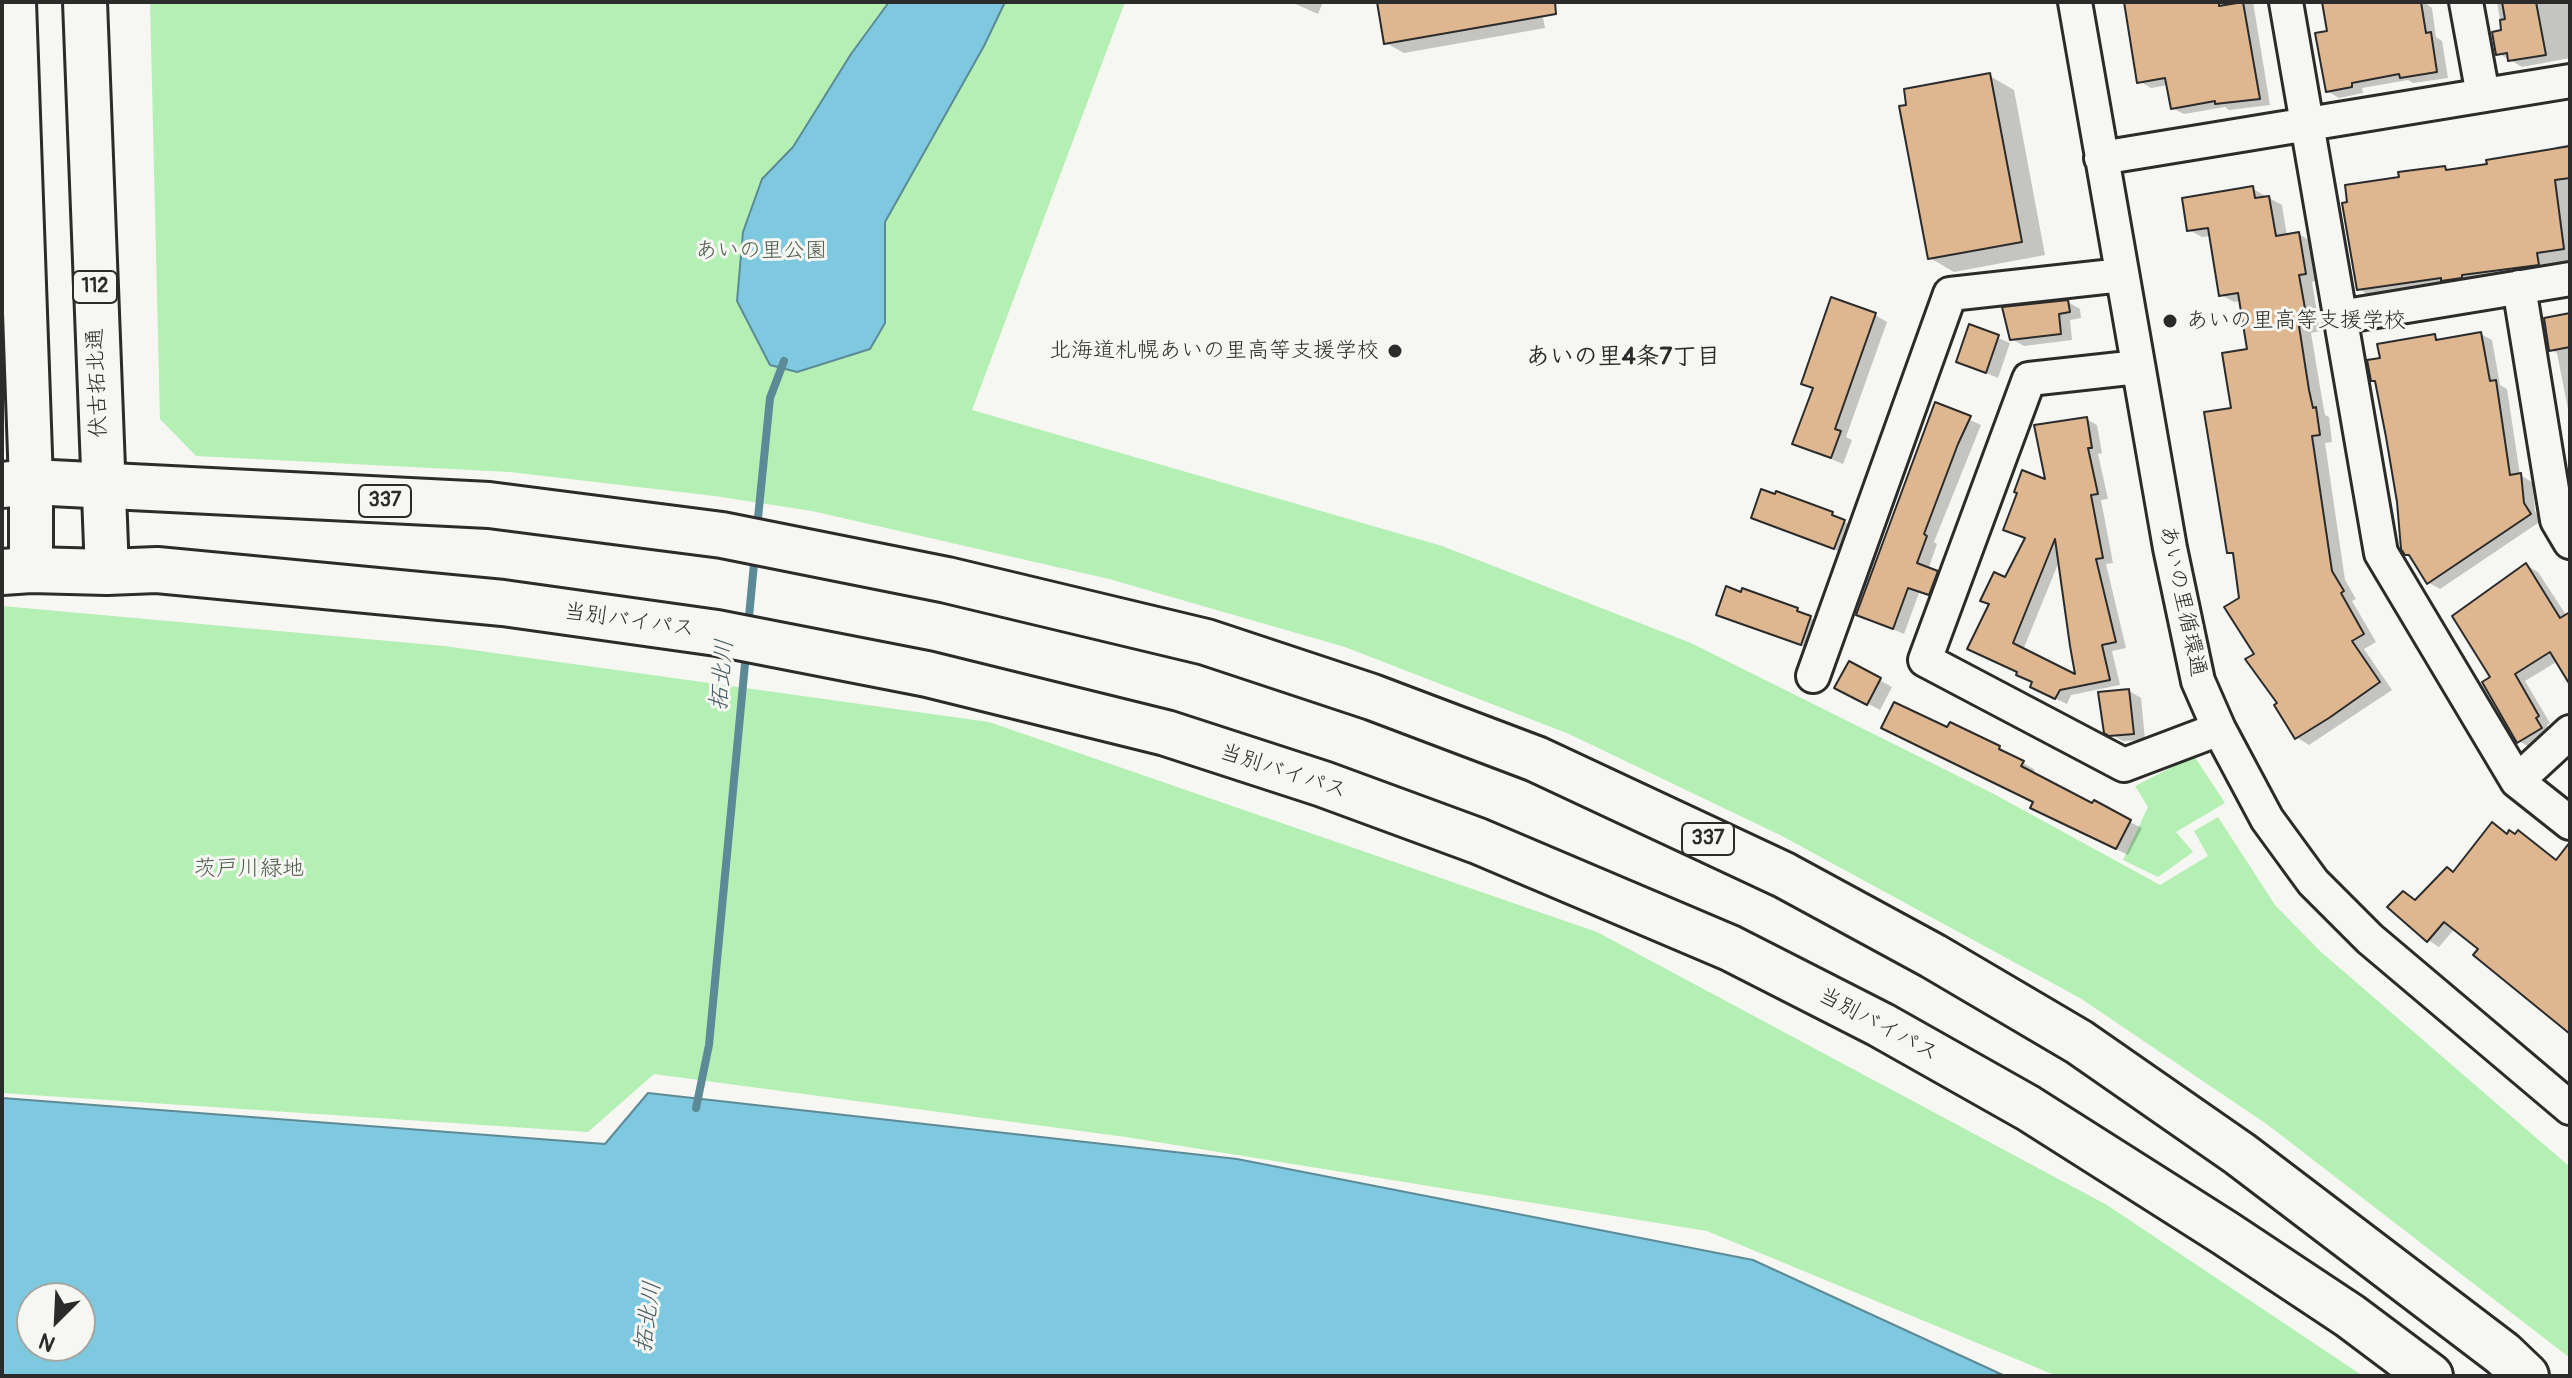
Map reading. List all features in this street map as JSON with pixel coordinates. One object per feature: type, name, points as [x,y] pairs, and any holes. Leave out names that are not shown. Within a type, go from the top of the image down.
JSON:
[{"type":"highway","name":"337","points":[[17,483],[489,505],[756,542],[947,580],[1206,642],[1372,697],[1536,759],[1756,862],[1933,956],[2079,1042],[2240,1154],[2503,1354],[2526,1376]]},
{"type":"highway","name":"当別バイパス","points":[[17,571],[157,570],[503,603],[747,639],[927,674],[1166,733],[1323,784],[1478,841],[1730,948],[1881,1025],[2028,1108],[2350,1316],[2430,1376]]},
{"type":"main road","points":[[14,2],[17,571]]},
{"type":"main road","name":"伏古拓北通","points":[[85,2],[107,572]]},
{"type":"street","name":"あいの里循環通","points":[[2075,2],[2170,548],[2198,681],[2219,729],[2267,819],[2313,882],[2370,939],[2570,1108]]},
{"type":"street","points":[[2286,2],[2381,553],[2517,781],[2570,823]]},
{"type":"street","points":[[2466,2],[2483,95]]},
{"type":"street","points":[[2101,158],[2570,81]]},
{"type":"street","points":[[1813,676],[1950,294],[2122,275]]},
{"type":"street","points":[[2340,317],[2570,279]]},
{"type":"street","points":[[2519,287],[2557,520],[2570,542]]},
{"type":"street","points":[[2138,367],[2029,379],[1925,660],[2124,765],[2219,729]]},
{"type":"street","points":[[2517,781],[2570,732]]},
{"type":"green space","name":"あいの里公園","points":[[150,2],[1125,2],[972,410],[1442,546],[1691,643],[1994,794],[2160,885],[2208,856],[2194,831],[2218,817],[2275,905],[2320,951],[2570,1167],[2570,1358],[2268,1125],[2080,998],[1782,836],[1569,734],[1345,647],[1109,579],[812,511],[715,496],[510,472],[196,456],[160,419]]},
{"type":"green space","name":"茨戸川緑地","points":[[2,606],[444,646],[989,722],[1597,932],[2107,1205],[2363,1376],[2057,1376],[1707,1231],[1126,1137],[654,1074],[588,1132],[2,1093]]},
{"type":"green space","points":[[2194,756],[2225,803],[2176,832],[2193,852],[2158,877],[2123,860],[2148,807],[2135,786]]},
{"type":"water","points":[[889,2],[1005,2],[984,46],[885,222],[885,323],[870,349],[797,372],[770,365],[737,301],[743,232],[762,179],[793,147],[851,54]]},
{"type":"water","points":[[648,1093],[1237,1159],[1753,1260],[2005,1376],[2,1376],[2,1098],[605,1144]]},
{"type":"building","points":[[1377,2],[1555,2],[1556,14],[1384,44]]},
{"type":"building","points":[[2124,2],[2219,2],[2219,6],[2243,2],[2260,99],[2215,104],[2215,101],[2171,109],[2165,78],[2137,83]]},
{"type":"building","points":[[2322,2],[2421,2],[2426,33],[2431,32],[2437,72],[2400,78],[2399,74],[2352,83],[2352,87],[2326,92],[2315,33],[2327,31]]},
{"type":"building","points":[[2502,2],[2536,2],[2546,55],[2508,61],[2507,53],[2496,55],[2492,32],[2501,30],[2500,20],[2505,19]]},
{"type":"building","points":[[1990,73],[2022,242],[1928,259],[1899,106],[1906,105],[1904,89]]},
{"type":"building","points":[[2570,146],[2570,178],[2555,180],[2564,249],[2537,253],[2539,265],[2462,275],[2462,278],[2441,281],[2441,278],[2357,290],[2342,203],[2347,202],[2345,185],[2399,177],[2398,172],[2487,164],[2486,160]]},
{"type":"building","points":[[2253,186],[2255,198],[2269,196],[2276,236],[2299,232],[2306,274],[2299,275],[2308,325],[2299,326],[2320,435],[2312,436],[2332,571],[2364,634],[2352,641],[2380,682],[2295,739],[2274,705],[2277,703],[2245,659],[2254,654],[2224,607],[2239,598],[2233,553],[2227,553],[2204,412],[2231,408],[2222,353],[2247,349],[2238,293],[2219,296],[2208,228],[2187,231],[2182,198]]},
{"type":"building","points":[[1831,297],[1876,313],[1835,429],[1841,431],[1831,458],[1792,444],[1813,388],[1801,384]]},
{"type":"building","points":[[2068,300],[2070,312],[2059,314],[2061,334],[2010,340],[2002,307]]},
{"type":"building","points":[[2570,313],[2570,347],[2549,351],[2544,318]]},
{"type":"building","points":[[1969,324],[1999,335],[1986,373],[1956,362]]},
{"type":"building","points":[[2481,332],[2490,381],[2496,380],[2510,475],[2521,473],[2524,503],[2531,514],[2427,584],[2409,555],[2401,549],[2386,437],[2375,381],[2371,381],[2367,360],[2380,358],[2377,344],[2435,334],[2436,340]]},
{"type":"building","points":[[1935,402],[1971,416],[1924,534],[1927,536],[1917,563],[1938,571],[1929,595],[1908,588],[1893,629],[1856,615]]},
{"type":"building","points":[[2087,417],[2092,448],[2088,448],[2098,494],[2091,495],[2103,558],[2096,559],[2116,642],[2102,645],[2110,680],[2060,690],[2055,699],[2030,687],[2032,682],[2016,675],[2017,672],[1967,649],[1989,604],[1980,601],[1994,572],[2005,577],[2025,538],[2003,530],[2022,470],[2045,479],[2034,425]],"holes":[[[2055,539],[2075,674],[2013,643]]]},
{"type":"building","points":[[1761,489],[1775,494],[1776,491],[1833,512],[1832,515],[1845,520],[1834,549],[1751,518]]},
{"type":"building","points":[[2526,563],[2560,618],[2570,612],[2570,685],[2550,652],[2515,674],[2539,716],[2536,718],[2542,728],[2517,743],[2482,682],[2490,677],[2452,616]]},
{"type":"building","points":[[1726,586],[1741,592],[1742,588],[1798,608],[1797,611],[1811,616],[1801,645],[1716,615]]},
{"type":"building","points":[[1849,661],[1881,678],[1867,705],[1834,688]]},
{"type":"building","points":[[2129,689],[2134,734],[2109,736],[2104,733],[2098,692]]},
{"type":"building","points":[[1894,702],[1947,727],[1950,722],[2000,746],[1999,749],[2024,761],[2021,766],[2131,820],[2116,849],[2030,808],[2033,802],[1881,728]]},
{"type":"building","points":[[2492,822],[2507,834],[2509,830],[2515,834],[2518,830],[2556,860],[2570,842],[2570,1034],[2473,955],[2478,949],[2444,922],[2427,942],[2387,907],[2403,891],[2415,900],[2447,867],[2453,872]]},
{"type":"waterway","name":"拓北川","points":[[757,528],[770,398],[784,361]]},
{"type":"waterway","name":"拓北川","points":[[748,627],[755,553]]},
{"type":"waterway","name":"拓北川","points":[[696,1108],[709,1045],[746,653]]},
{"type":"place","name":"あいの里高等支援学校","points":[[2170,321]]},
{"type":"place","name":"北海道札幌あいの里高等支援学校","points":[[1395,351]]},
{"type":"district","name":"あいの里4条7丁目","points":[[1623,358]]}]
